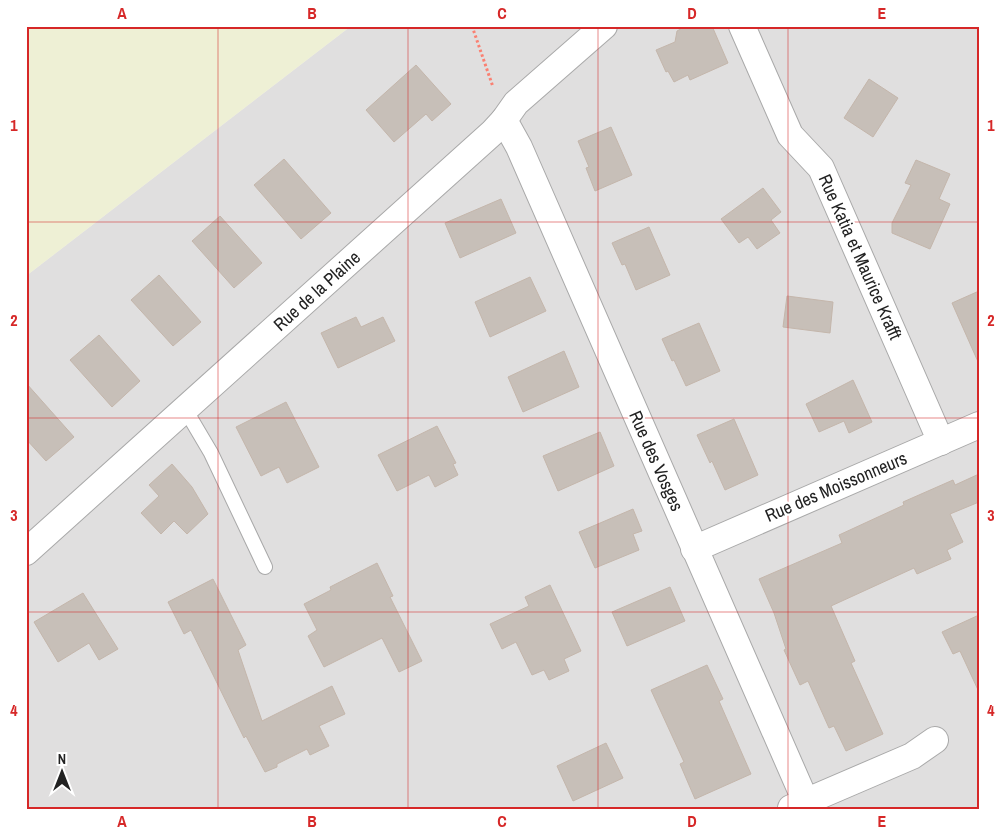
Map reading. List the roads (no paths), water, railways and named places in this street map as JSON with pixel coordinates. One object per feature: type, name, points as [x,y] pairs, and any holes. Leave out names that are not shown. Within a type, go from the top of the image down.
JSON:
[{"type":"street","name":"Rue de la Plaine","points":[[26,552],[492,133],[516,103],[604,26]]},
{"type":"street","name":"Rue Katia et Maurice Krafft","points":[[742,26],[790,135],[821,168],[941,442]]},
{"type":"street","name":"Rue des Vosges","points":[[504,120],[519,147],[694,549],[802,806],[912,756],[935,740]]},
{"type":"street","name":"Rue des Moissonneurs","points":[[694,549],[979,425]]},
{"type":"lane","points":[[185,409],[211,453],[265,567]]}]
